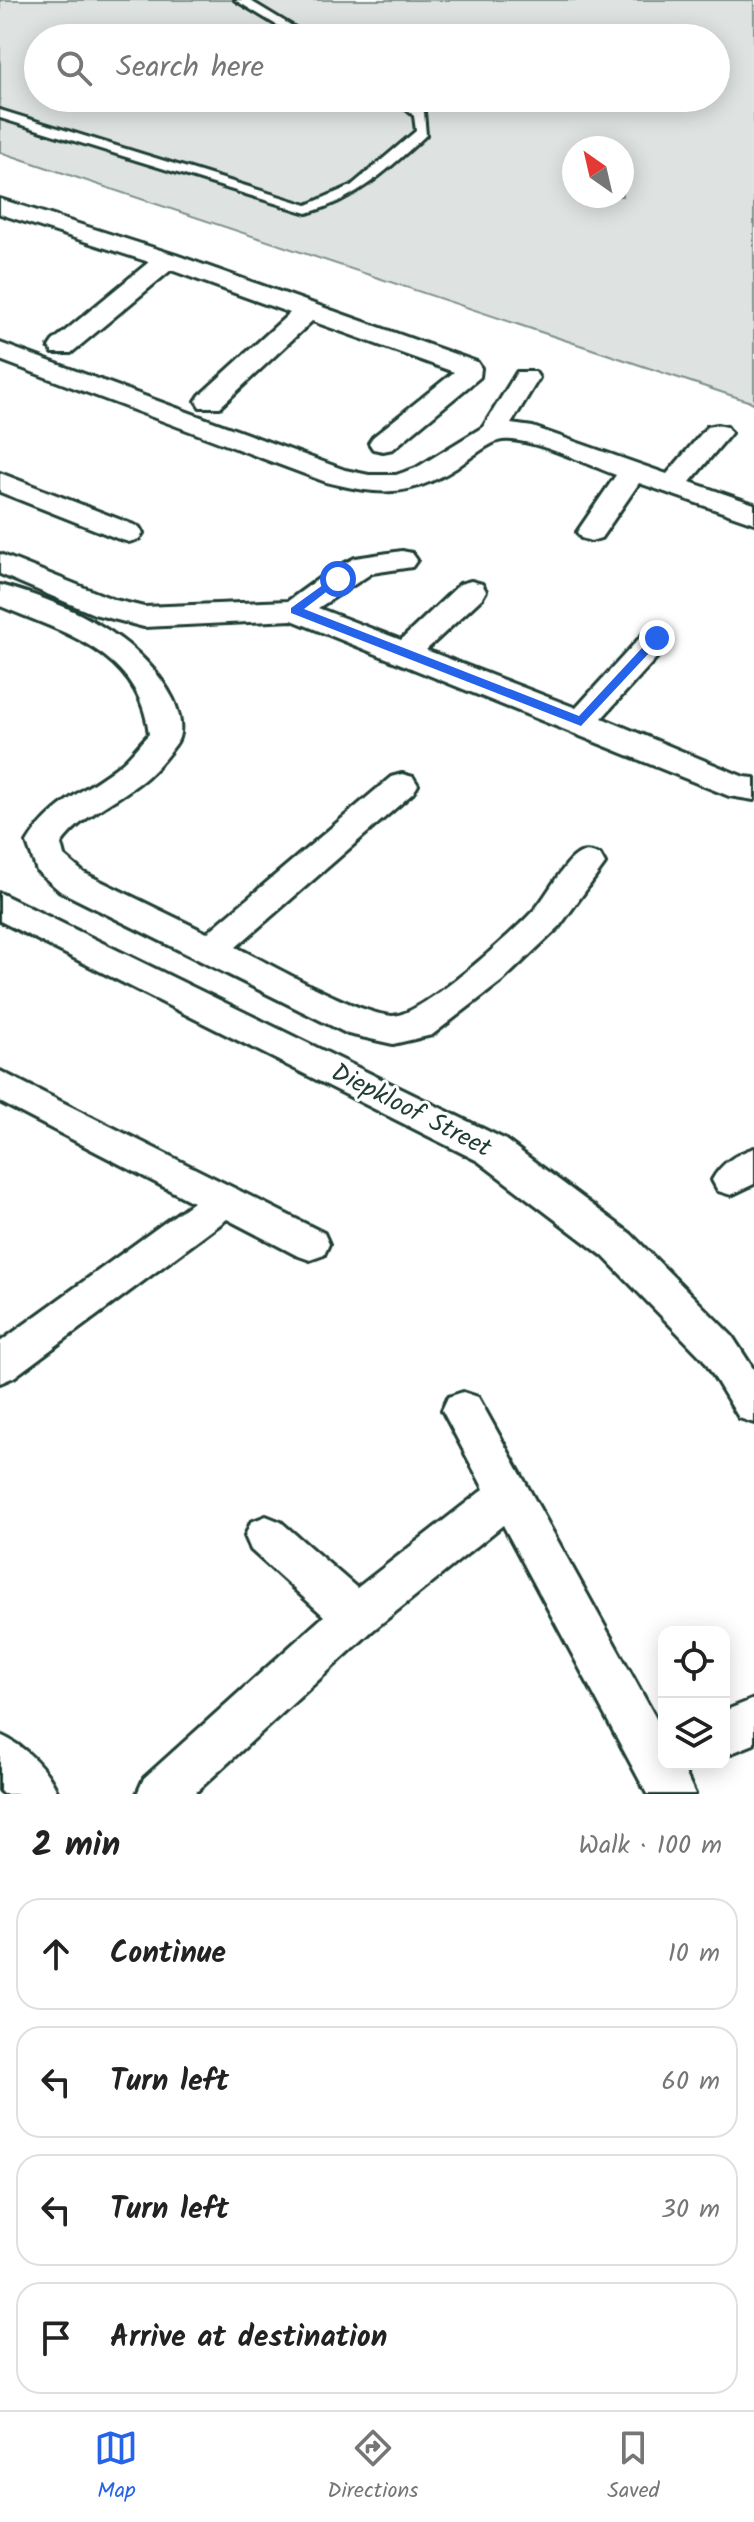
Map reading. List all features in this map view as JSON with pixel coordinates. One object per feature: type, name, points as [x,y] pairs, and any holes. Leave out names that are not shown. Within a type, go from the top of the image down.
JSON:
[{"type":"street","points":[[14,217],[167,260],[468,368],[467,377],[383,443]]},
{"type":"street","points":[[62,347],[167,260]]},
{"type":"street","points":[[210,401],[308,310]]},
{"type":"street","points":[[0,351],[336,476],[369,484],[399,484],[426,474],[493,432],[526,378]]},
{"type":"street","points":[[493,432],[523,433],[754,514]]},
{"type":"street","points":[[672,485],[717,433]]},
{"type":"street","points":[[591,532],[633,471]]},
{"type":"street","points":[[0,482],[129,533]]},
{"type":"street","points":[[295,610],[338,579],[365,565],[402,560]]},
{"type":"street","points":[[0,563],[105,607],[144,617],[295,610],[740,788],[754,789]]},
{"type":"street","points":[[405,653],[471,591]]},
{"type":"street","points":[[0,595],[112,642],[138,669],[160,705],[165,736],[135,769],[59,822],[44,843],[49,862],[72,882],[213,948],[361,1024],[393,1030],[419,1025],[490,972],[547,918],[588,864]]},
{"type":"street","points":[[581,722],[657,638]]},
{"type":"street","points":[[213,948],[402,785]]},
{"type":"street","name":"Diepkloof Street","points":[[0,906],[491,1150],[617,1245],[718,1348],[754,1405]]},
{"type":"street","points":[[8,1098],[310,1244]]},
{"type":"street","points":[[0,1365],[224,1200]]},
{"type":"street","points":[[463,1410],[664,1773]]},
{"type":"street","points":[[160,1794],[356,1616],[508,1496]]},
{"type":"street","points":[[266,1536],[356,1616]]},
{"type":"street","points":[[730,1731],[754,1721]]},
{"type":"street","points":[[0,1758],[35,1794]]},
{"type":"lane","points":[[241,0],[282,24]]},
{"type":"lane","points":[[0,114],[307,209],[355,188],[377,174],[422,132],[420,115],[416,112]]},
{"type":"shaded area","points":[[0,0],[754,0],[754,403],[0,152]]},
{"type":"route","points":[[338,579],[295,610],[581,722],[657,638]]}]
